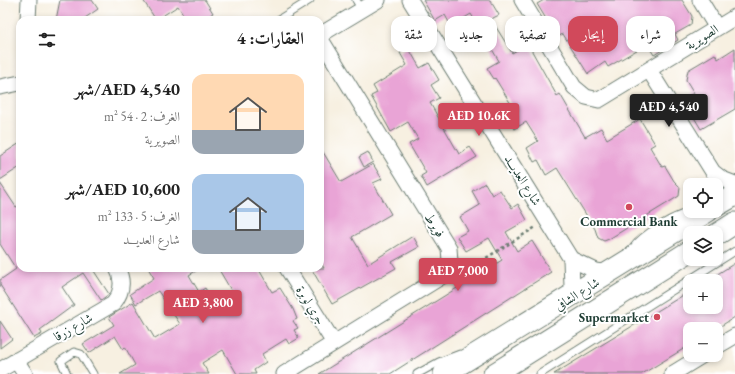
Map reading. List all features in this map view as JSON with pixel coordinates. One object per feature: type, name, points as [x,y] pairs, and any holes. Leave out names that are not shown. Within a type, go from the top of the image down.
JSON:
[{"type":"main road","name":"شارع الشافي","points":[[723,202],[735,195]]},
{"type":"main road","name":"شارع الشافي","points":[[444,374],[568,300],[698,218]]},
{"type":"main road","points":[[723,231],[735,223]]},
{"type":"main road","name":"شارع الشافي","points":[[494,374],[683,255]]},
{"type":"street","points":[[28,16],[29,0]]},
{"type":"street","points":[[324,34],[359,5],[378,0]]},
{"type":"street","name":"شارع العديـــد","points":[[410,0],[572,259]]},
{"type":"street","name":"الصويرية","points":[[522,0],[574,86],[586,97],[599,100],[735,17]]},
{"type":"street","points":[[700,0],[717,28]]},
{"type":"street","name":"فويرط","points":[[324,44],[449,248],[450,261]]},
{"type":"street","points":[[649,70],[714,178]]},
{"type":"street","points":[[0,87],[16,84]]},
{"type":"street","points":[[723,179],[735,184]]},
{"type":"street","points":[[568,300],[572,286],[572,259],[596,271],[610,274]]},
{"type":"street","points":[[284,374],[444,274],[450,261]]},
{"type":"street","name":"شارع زرقا","points":[[0,370],[113,304],[121,289],[122,280],[119,272]]},
{"type":"street","name":"جري لوبرة","points":[[290,272],[334,343]]},
{"type":"street","points":[[723,343],[735,336]]},
{"type":"street","points":[[16,360],[26,374]]},
{"type":"street","points":[[672,374],[692,362]]},
{"type":"lane","points":[[284,16],[310,0]]},
{"type":"lane","points":[[540,374],[735,251]]},
{"type":"lane","points":[[417,374],[449,358],[482,351]]},
{"type":"lane","points":[[67,374],[61,361],[74,352],[81,354],[93,374]]},
{"type":"path","points":[[450,261],[465,271],[547,220]]},
{"type":"building","points":[[60,0],[92,0],[98,9],[88,16],[57,16]]},
{"type":"building","points":[[143,0],[205,0],[213,13],[211,16],[184,16],[178,6],[162,16],[153,16]]},
{"type":"building","points":[[423,0],[490,0],[499,15],[445,15],[437,20],[437,16],[432,16]]},
{"type":"building","points":[[544,0],[682,0],[692,16],[691,25],[675,34],[675,16],[626,16],[626,52],[633,52],[608,67],[605,62],[588,74],[574,52],[618,52],[618,16],[568,16],[568,42],[563,34],[560,36],[560,16],[544,16],[537,4]]},
{"type":"building","points":[[497,29],[505,42],[505,52],[532,52],[557,96],[560,94],[585,137],[601,128],[607,139],[640,119],[655,144],[650,147],[662,167],[665,166],[674,181],[680,187],[679,196],[609,239],[604,241],[598,238],[595,229],[557,168],[546,175],[538,160],[534,162],[527,148],[538,141],[526,122],[514,129],[508,118],[517,114],[495,78],[494,79],[487,68],[499,61],[494,52],[497,52]]},
{"type":"building","points":[[675,34],[678,40],[675,42]]},
{"type":"building","points":[[735,48],[735,109],[701,129],[683,99],[694,93],[686,80],[688,70],[715,54],[718,59]]},
{"type":"building","points":[[411,52],[420,68],[429,63],[439,80],[431,85],[439,98],[430,103],[459,154],[470,147],[477,157],[427,187],[421,176],[426,173],[409,144],[418,139],[408,122],[391,132],[371,96],[377,93],[373,86],[407,65],[400,53]]},
{"type":"building","points":[[652,52],[659,52],[654,55]]},
{"type":"building","points":[[16,146],[16,170],[0,180],[0,156]]},
{"type":"building","points":[[368,152],[373,162],[364,167],[359,157]]},
{"type":"building","points":[[324,154],[341,182],[373,164],[382,179],[373,183],[391,214],[352,237],[368,264],[413,236],[419,247],[392,262],[396,268],[332,304],[313,272],[324,272]]},
{"type":"building","points":[[0,183],[16,207],[16,269],[0,244]]},
{"type":"building","points":[[485,183],[492,195],[500,190],[512,208],[518,204],[527,220],[506,232],[517,251],[532,241],[551,272],[390,374],[319,374],[502,260],[489,238],[466,251],[457,237],[468,231],[460,217],[480,205],[472,191]]},
{"type":"building","points":[[735,263],[735,317],[723,325],[723,322],[683,322],[683,349],[642,374],[554,374],[683,295],[683,314],[723,314],[723,274],[718,274]]},
{"type":"building","points":[[16,269],[16,272],[95,272],[109,294],[101,300],[83,273],[62,287],[74,305],[40,330],[42,334],[34,338],[0,285],[0,280]]},
{"type":"building","points":[[150,272],[194,272],[189,275],[199,292],[205,288],[217,308],[235,297],[220,272],[260,272],[272,292],[280,288],[293,309],[297,319],[293,321],[298,328],[294,330],[299,338],[289,344],[286,339],[262,354],[266,362],[254,370],[256,374],[237,374],[223,350],[202,363],[209,374],[120,374],[135,365],[125,347],[123,349],[115,336],[89,353],[83,344],[114,325],[109,317],[133,302],[155,339],[180,324],[158,291],[136,304],[130,294],[154,278]]},
{"type":"building","points":[[0,321],[12,339],[0,348]]},
{"type":"place","name":"Commercial Bank","points":[[629,207]]},
{"type":"place","name":"Supermarket","points":[[657,317]]}]
